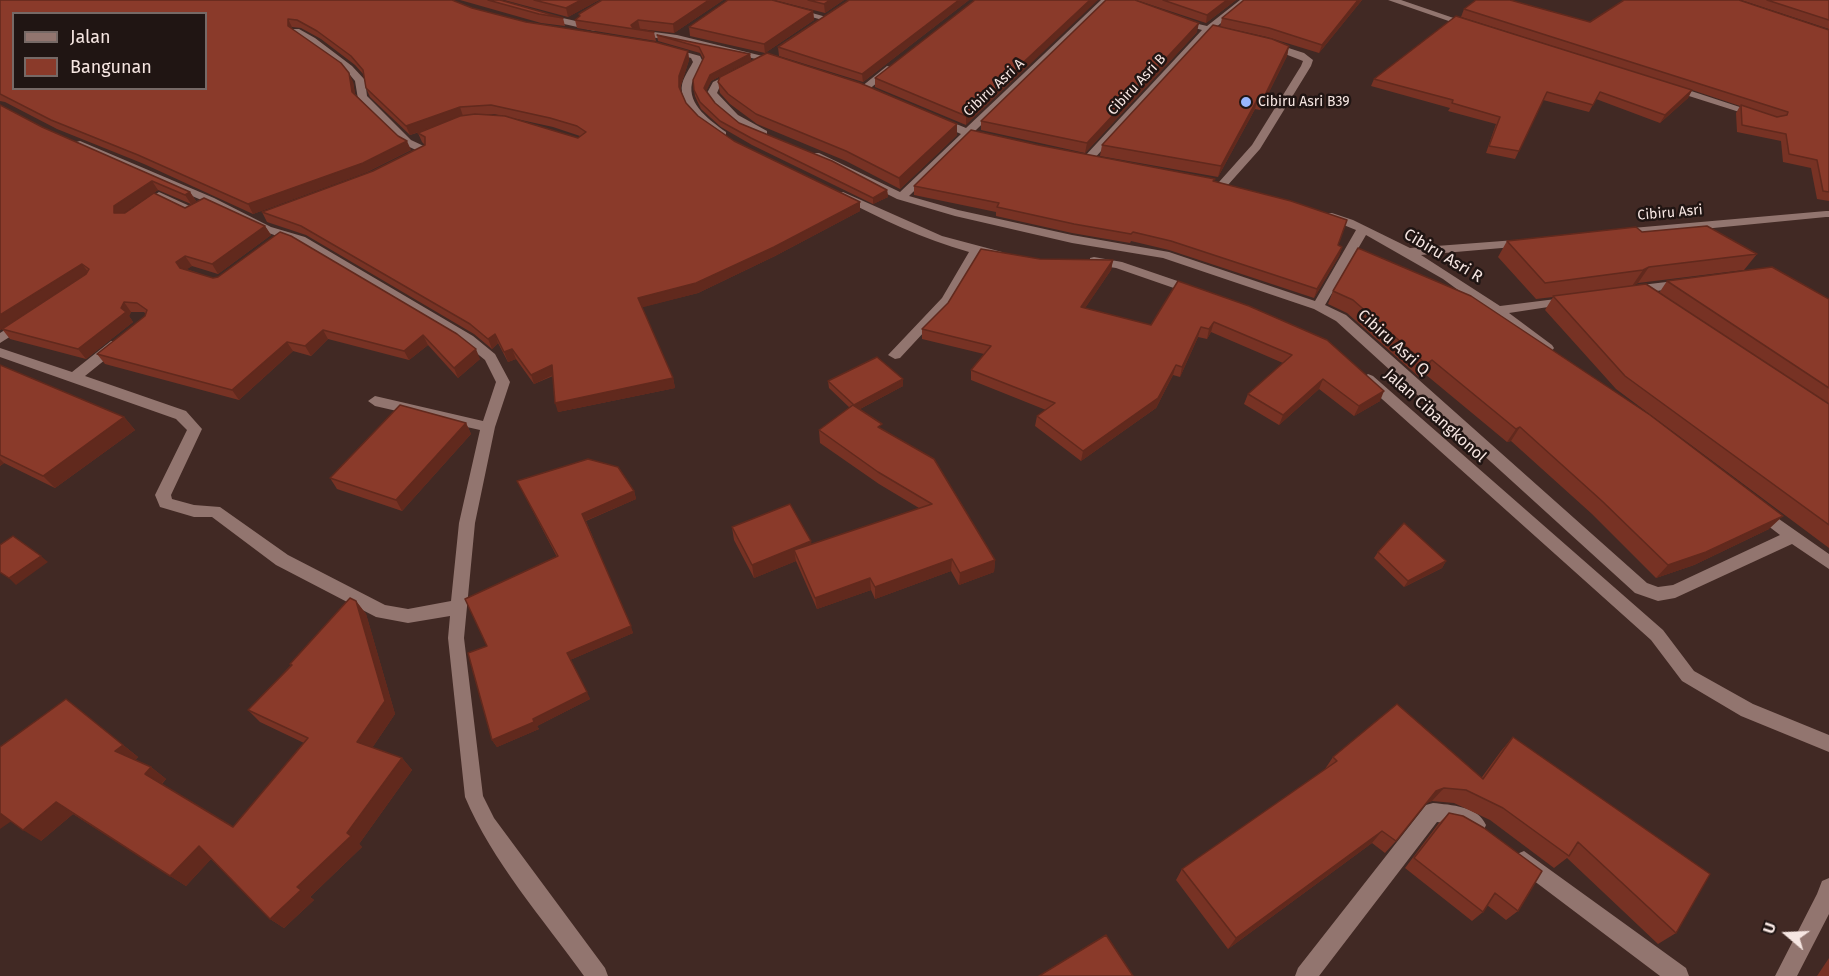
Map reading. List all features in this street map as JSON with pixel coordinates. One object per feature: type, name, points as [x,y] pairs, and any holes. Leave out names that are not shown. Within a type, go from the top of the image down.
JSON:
[{"type":"street","points":[[755,0],[826,18]]},
{"type":"street","name":"Cibiru Asri A","points":[[901,197],[966,132],[1106,0]]},
{"type":"street","name":"Cibiru Asri B","points":[[1088,159],[1207,30],[1245,0]]},
{"type":"street","points":[[1392,0],[1482,29]]},
{"type":"street","points":[[816,25],[835,12]]},
{"type":"street","points":[[567,22],[604,34],[540,22],[567,22],[578,17]]},
{"type":"street","points":[[1175,19],[1239,38]]},
{"type":"street","points":[[296,31],[350,68],[360,80],[363,97],[424,150],[402,163]]},
{"type":"street","points":[[677,38],[686,32]]},
{"type":"street","points":[[631,33],[677,38],[789,65]]},
{"type":"street","points":[[1223,185],[1256,147],[1308,60],[1300,55],[1261,43]]},
{"type":"street","points":[[641,44],[695,56],[698,62],[686,86],[688,98],[696,113],[731,140]]},
{"type":"street","points":[[771,137],[745,125],[721,106],[712,93],[716,84],[777,51]]},
{"type":"street","points":[[864,89],[899,62]]},
{"type":"street","points":[[853,85],[879,96]]},
{"type":"street","points":[[1663,85],[1765,117]]},
{"type":"street","points":[[929,117],[966,132],[997,140]]},
{"type":"street","points":[[63,137],[258,218],[283,235],[301,240],[468,339],[490,357],[503,382],[488,427],[467,523],[456,638],[474,797],[487,825],[597,976]]},
{"type":"street","name":"Cibiru Asri Q","points":[[808,152],[837,164],[901,197],[955,213],[1060,237],[1165,255],[1318,306],[1341,318],[1641,588],[1658,594],[1675,591],[1793,536]]},
{"type":"street","points":[[826,187],[928,237],[1007,257]]},
{"type":"street","points":[[134,213],[159,195],[192,212],[210,200]]},
{"type":"street","name":"Cibiru Asri R","points":[[1313,211],[1363,229],[1409,252],[1499,310],[1556,355]]},
{"type":"street","name":"Cibiru Asri","points":[[1611,234],[1826,214]]},
{"type":"street","points":[[1318,306],[1363,229]]},
{"type":"street","points":[[269,245],[283,235]]},
{"type":"street","points":[[1409,252],[1540,240]]},
{"type":"street","points":[[895,355],[947,300],[976,251]]},
{"type":"street","points":[[1081,261],[1098,260],[1118,265],[1208,296]]},
{"type":"street","points":[[1615,293],[1696,282]]},
{"type":"street","points":[[1638,289],[1657,302]]},
{"type":"street","points":[[1499,310],[1580,298]]},
{"type":"street","points":[[0,339],[32,316]]},
{"type":"street","points":[[74,378],[128,335]]},
{"type":"street","points":[[0,352],[181,415],[195,429],[162,495],[165,503],[194,511],[215,511],[282,560],[382,612],[408,616],[459,607]]},
{"type":"street","name":"Jalan Cibangkonol","points":[[1354,367],[1657,635],[1688,676],[1747,710],[1829,744]]},
{"type":"street","points":[[375,401],[488,427]]},
{"type":"street","points":[[1747,501],[1829,563]]},
{"type":"street","points":[[1306,976],[1433,812],[1459,814],[1491,836]]},
{"type":"street","points":[[1508,849],[1678,976]]},
{"type":"street","points":[[1786,976],[1827,897],[1829,888]]},
{"type":"building","points":[[0,0],[452,0],[472,8],[526,22],[655,42],[688,51],[679,76],[679,87],[686,103],[698,116],[734,141],[860,202],[774,247],[696,283],[638,298],[673,378],[555,403],[552,365],[531,375],[512,349],[504,352],[495,334],[488,339],[470,324],[301,226],[262,212],[373,171],[425,145],[425,137],[418,133],[460,116],[475,114],[505,116],[578,138],[586,132],[577,126],[491,105],[460,107],[406,126],[366,88],[363,70],[351,56],[317,31],[297,20],[288,19],[288,26],[341,63],[349,73],[352,92],[398,136],[407,141],[363,163],[248,204],[138,155],[51,120],[0,94]]},
{"type":"building","points":[[488,0],[500,0],[563,18],[539,14]]},
{"type":"building","points":[[534,0],[581,0],[566,8]]},
{"type":"building","points":[[602,0],[709,0],[673,24],[638,20],[631,25],[633,28],[654,32],[575,20],[580,16],[579,14]]},
{"type":"building","points":[[728,0],[772,0],[813,11],[764,44],[689,27]]},
{"type":"building","points":[[808,0],[830,0],[824,4]]},
{"type":"building","points":[[849,0],[959,0],[862,74],[778,47]]},
{"type":"building","points":[[975,0],[1090,0],[966,116],[875,78]]},
{"type":"building","points":[[1106,0],[1135,0],[1199,23],[1087,143],[981,121]]},
{"type":"building","points":[[1163,0],[1227,0],[1207,15]]},
{"type":"building","points":[[1244,0],[1358,0],[1322,45],[1269,28],[1222,18]]},
{"type":"building","points":[[1476,0],[1510,0],[1590,22],[1624,0],[1739,0],[1829,30],[1829,192],[1823,191],[1817,160],[1789,154],[1786,134],[1742,125],[1741,105],[1777,117],[1787,115],[1788,112],[1464,9]]},
{"type":"building","points":[[1767,0],[1829,0],[1829,20]]},
{"type":"building","points":[[1456,16],[1692,90],[1665,115],[1600,92],[1593,105],[1547,92],[1519,151],[1489,146],[1500,117],[1452,103],[1453,100],[1374,79]]},
{"type":"building","points":[[1213,25],[1272,39],[1289,46],[1263,99],[1258,98],[1221,166],[1102,145]]},
{"type":"building","points":[[657,35],[750,54],[710,75],[704,88],[715,103],[739,123],[832,161],[887,190],[873,198],[720,121],[700,102],[694,90],[693,80],[704,57],[699,47]]},
{"type":"building","points":[[767,53],[860,83],[957,124],[899,178],[846,151],[756,114],[728,94],[718,82],[720,77]]},
{"type":"building","points":[[0,105],[42,127],[190,192],[185,195],[152,181],[114,206],[114,213],[125,213],[154,193],[185,208],[204,198],[265,226],[212,264],[185,256],[176,262],[180,268],[213,278],[218,277],[280,232],[291,236],[457,334],[476,349],[454,368],[423,335],[404,351],[323,330],[305,346],[287,342],[232,390],[97,354],[145,316],[147,310],[137,303],[124,302],[121,308],[126,312],[78,349],[2,329],[86,274],[89,269],[82,264],[0,315]]},
{"type":"building","points":[[971,130],[1215,179],[1213,181],[1291,201],[1347,220],[1338,245],[1342,247],[1317,289],[1171,241],[1133,232],[1131,234],[1074,224],[997,207],[999,203],[914,186]]},
{"type":"building","points":[[1707,226],[1757,254],[1545,283],[1507,241],[1636,227],[1642,232]]},
{"type":"building","points":[[1358,248],[1471,296],[1650,415],[1783,516],[1706,552],[1668,565],[1520,427],[1516,429],[1432,360],[1426,364],[1353,300],[1333,291]]},
{"type":"building","points":[[981,249],[1040,259],[1113,260],[1081,307],[1151,325],[1178,281],[1249,306],[1327,340],[1384,391],[1359,406],[1323,379],[1283,415],[1248,394],[1292,355],[1214,322],[1209,329],[1201,327],[1182,367],[1176,365],[1158,398],[1083,451],[1037,416],[1055,403],[971,370],[991,346],[922,329],[948,303]]},
{"type":"building","points":[[1772,267],[1829,299],[1829,388],[1667,281]]},
{"type":"building","points":[[1646,284],[1829,404],[1829,525],[1625,376],[1553,296]]},
{"type":"building","points":[[877,357],[903,379],[854,405],[828,381]]},
{"type":"building","points":[[0,365],[124,417],[43,476],[0,455]]},
{"type":"building","points":[[400,405],[466,423],[396,500],[330,478]]},
{"type":"building","points":[[853,405],[882,424],[878,427],[934,459],[995,560],[960,573],[952,559],[875,587],[870,578],[815,598],[794,550],[932,504],[878,472],[819,430]]},
{"type":"building","points":[[588,459],[618,467],[634,491],[582,514],[631,626],[567,653],[587,692],[533,719],[534,722],[492,740],[468,653],[487,646],[465,599],[558,556],[517,481]]},
{"type":"building","points":[[790,504],[811,541],[752,565],[732,527]]},
{"type":"building","points":[[1404,523],[1446,561],[1408,581],[1378,552]]},
{"type":"building","points":[[13,536],[41,556],[9,578],[0,572],[0,545]]},
{"type":"building","points":[[350,598],[356,601],[385,701],[357,742],[402,758],[347,833],[351,836],[297,887],[301,890],[270,919],[199,846],[170,876],[56,802],[23,830],[0,813],[0,747],[66,699],[123,745],[115,751],[151,767],[145,774],[233,827],[308,738],[248,710],[292,665],[290,664]]},
{"type":"building","points":[[1397,704],[1483,779],[1513,737],[1710,874],[1676,933],[1578,842],[1569,856],[1503,808],[1466,790],[1444,788],[1436,791],[1396,841],[1382,831],[1236,938],[1182,869],[1337,761],[1333,757]]},
{"type":"building","points":[[1449,813],[1463,816],[1484,828],[1542,871],[1518,911],[1495,893],[1483,912],[1414,858]]},
{"type":"building","points":[[1106,935],[1133,976],[1039,976]]},
{"type":"place","name":"Cibiru Asri B39","points":[[1246,102]]}]
